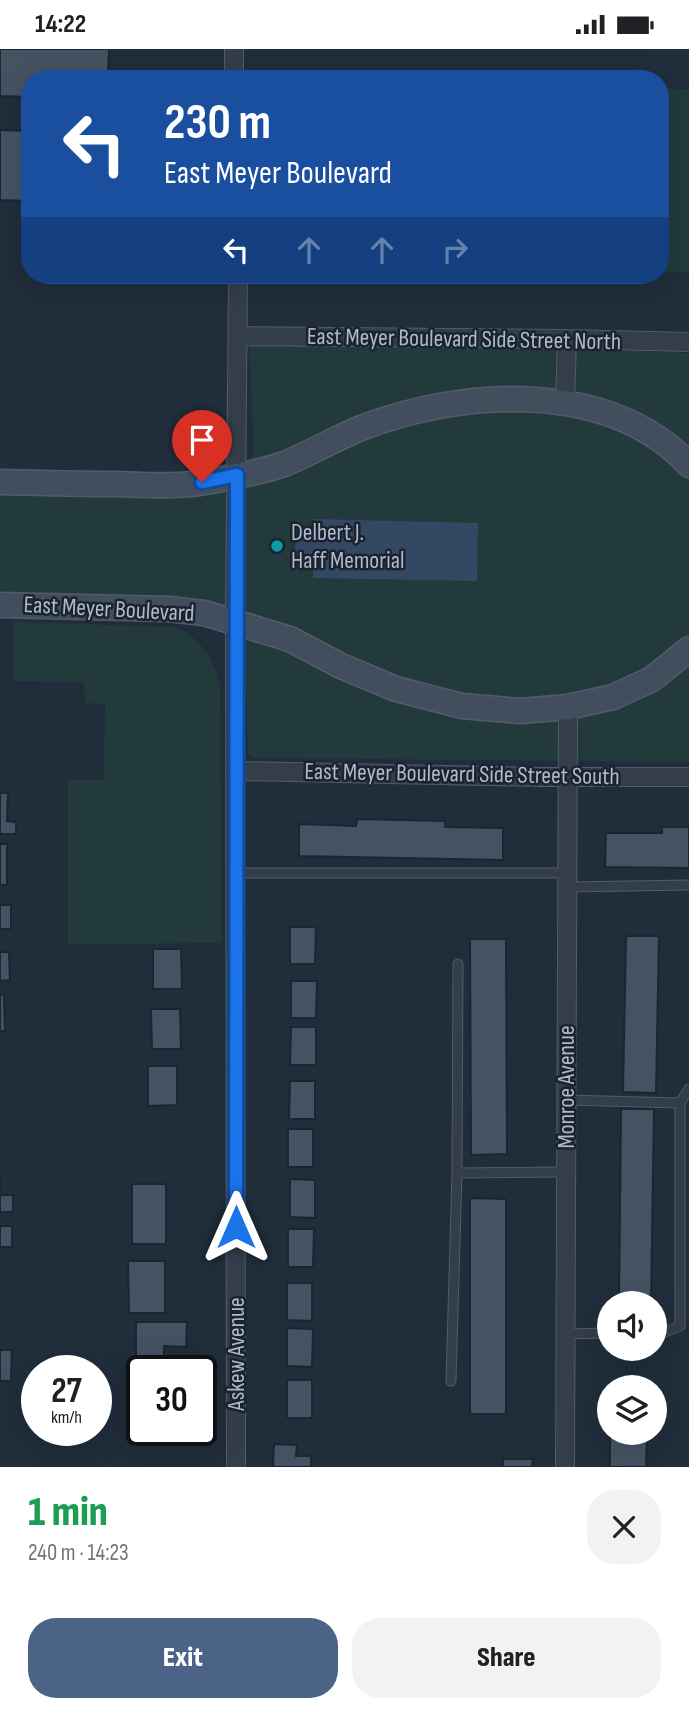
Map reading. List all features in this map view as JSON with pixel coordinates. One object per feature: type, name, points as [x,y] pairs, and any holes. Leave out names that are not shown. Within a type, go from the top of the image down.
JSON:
[{"type":"main road","points":[[0,482],[162,485],[202,482],[280,465],[361,428],[414,412],[465,403],[516,399],[565,403],[606,413],[643,427],[674,449],[689,465]]},
{"type":"main road","name":"East Meyer Boulevard","points":[[0,605],[169,609],[204,613],[290,639],[341,666],[396,689],[462,706],[520,711],[568,707],[613,697],[652,679],[689,649]]},
{"type":"street","points":[[234,49],[234,70]]},
{"type":"street","name":"Askew Avenue","points":[[236,1467],[235,623],[238,284]]},
{"type":"street","name":"East Meyer Boulevard Side Street North","points":[[239,336],[689,342]]},
{"type":"street","points":[[565,403],[567,339]]},
{"type":"street","name":"Monroe Avenue","points":[[565,1467],[568,707]]},
{"type":"street","name":"East Meyer Boulevard Side Street South","points":[[236,771],[689,777]]},
{"type":"lane","points":[[235,873],[689,885]]},
{"type":"lane","points":[[451,1381],[457,1173],[458,964]]},
{"type":"lane","points":[[667,1331],[680,1326],[680,1103],[689,1089]]},
{"type":"lane","points":[[566,1100],[680,1103]]},
{"type":"lane","points":[[457,1173],[566,1172]]},
{"type":"lane","points":[[564,1334],[597,1333]]},
{"type":"green space","points":[[669,89],[689,89],[689,272],[669,272]]},
{"type":"green space","points":[[263,336],[689,353],[689,762],[254,758],[248,753],[245,650],[204,600],[0,594],[0,493],[255,482],[249,344]]},
{"type":"green space","points":[[13,622],[175,627],[199,643],[210,658],[220,686],[222,943],[68,944],[68,780],[104,780],[105,704],[85,703],[84,682],[13,681]]},
{"type":"water","points":[[314,519],[478,523],[477,581],[313,578],[313,568],[302,563],[296,555],[295,545],[301,535],[314,529]]},
{"type":"building","points":[[0,49],[109,49],[108,70],[21,70],[21,97],[0,96]]},
{"type":"building","points":[[0,130],[21,131],[21,201],[0,200]]},
{"type":"building","points":[[0,793],[8,793],[7,821],[16,822],[16,834],[0,834]]},
{"type":"building","points":[[357,819],[445,821],[445,827],[503,828],[503,860],[299,856],[299,824],[356,826]]},
{"type":"building","points":[[662,827],[689,827],[689,868],[605,867],[606,833],[662,833]]},
{"type":"building","points":[[0,844],[7,844],[7,885],[0,885]]},
{"type":"building","points":[[0,905],[11,905],[11,929],[0,929]]},
{"type":"building","points":[[290,927],[316,927],[315,964],[290,964]]},
{"type":"building","points":[[626,936],[659,936],[656,1093],[623,1092]]},
{"type":"building","points":[[470,939],[506,939],[507,1154],[471,1155]]},
{"type":"building","points":[[153,949],[181,949],[182,989],[153,989]]},
{"type":"building","points":[[0,952],[9,952],[10,980],[0,981]]},
{"type":"building","points":[[291,981],[317,981],[316,1018],[291,1018]]},
{"type":"building","points":[[0,995],[4,995],[5,1031],[0,1031]]},
{"type":"building","points":[[151,1009],[180,1009],[181,1049],[152,1049]]},
{"type":"building","points":[[291,1027],[316,1027],[316,1065],[290,1065]]},
{"type":"building","points":[[148,1066],[177,1066],[177,1105],[148,1106]]},
{"type":"building","points":[[290,1081],[315,1081],[315,1119],[289,1119]]},
{"type":"building","points":[[621,1109],[654,1109],[651,1291],[619,1291]]},
{"type":"building","points":[[288,1129],[313,1129],[313,1167],[288,1167]]},
{"type":"building","points":[[290,1179],[315,1180],[315,1218],[290,1217]]},
{"type":"building","points":[[132,1184],[166,1184],[166,1244],[132,1244]]},
{"type":"building","points":[[0,1195],[13,1195],[13,1212],[0,1212]]},
{"type":"building","points":[[470,1198],[506,1199],[506,1414],[470,1414]]},
{"type":"building","points":[[0,1226],[12,1226],[12,1247],[0,1247]]},
{"type":"building","points":[[288,1229],[314,1229],[313,1267],[288,1267]]},
{"type":"building","points":[[128,1261],[165,1261],[165,1313],[129,1313]]},
{"type":"building","points":[[287,1283],[312,1283],[312,1321],[287,1320]]},
{"type":"building","points":[[136,1322],[187,1322],[186,1347],[164,1346],[164,1355],[136,1355]]},
{"type":"building","points":[[287,1328],[313,1329],[312,1367],[287,1366]]},
{"type":"building","points":[[0,1350],[12,1350],[11,1381],[0,1381]]},
{"type":"building","points":[[287,1380],[312,1380],[312,1418],[287,1418]]},
{"type":"building","points":[[274,1444],[297,1445],[296,1456],[311,1456],[311,1467],[273,1467]]},
{"type":"building","points":[[610,1445],[647,1445],[646,1467],[610,1467]]},
{"type":"building","points":[[503,1459],[533,1459],[532,1467],[503,1467]]},
{"type":"place","name":"Delbert J. Haff Memorial","points":[[277,546]]},
{"type":"route","points":[[202,482],[237,475],[236,1227]]}]
